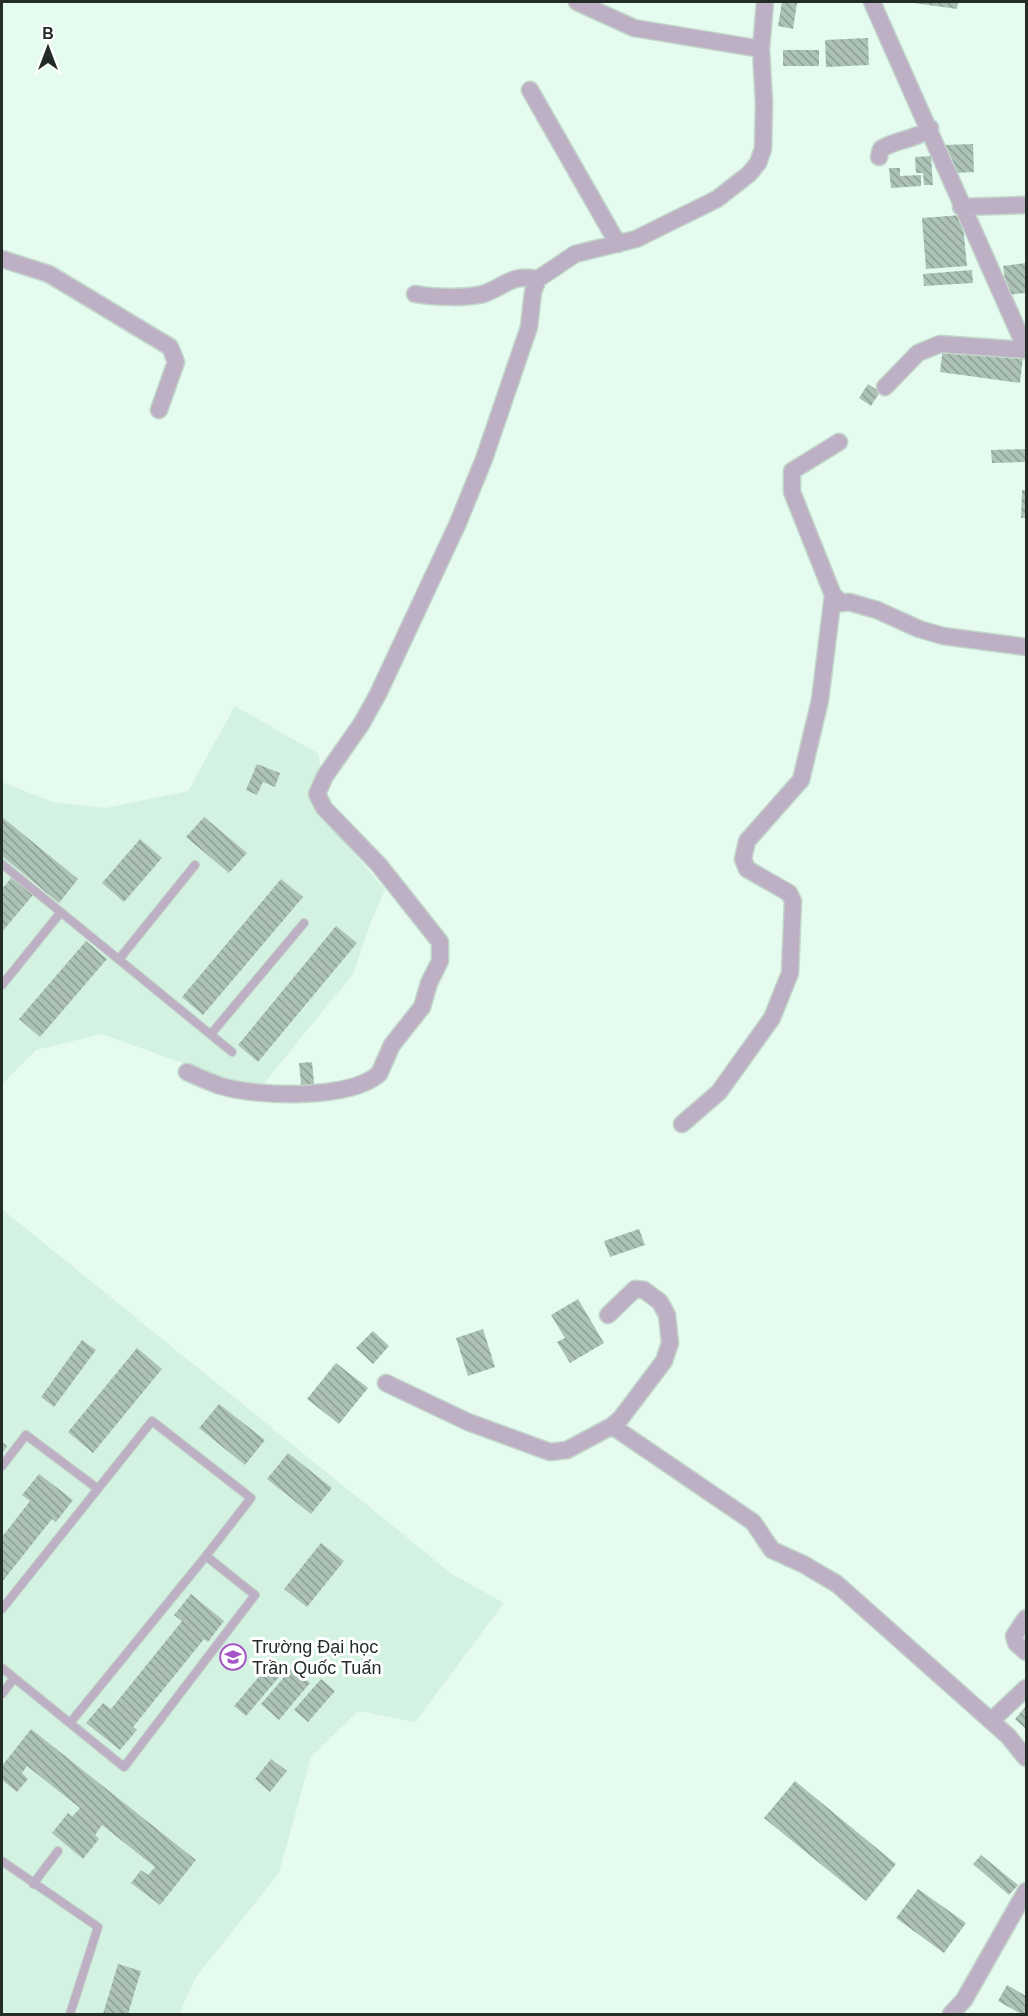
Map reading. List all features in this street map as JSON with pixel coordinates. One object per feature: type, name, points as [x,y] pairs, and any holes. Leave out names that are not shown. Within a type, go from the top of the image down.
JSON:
[{"type":"street","points":[[577,2],[634,28],[760,49]]},
{"type":"street","points":[[187,1072],[222,1086],[273,1095],[337,1090],[379,1074],[392,1045],[422,1007],[426,989],[440,961],[438,937],[379,865],[324,808],[317,794],[325,776],[362,723],[382,686],[462,513],[529,327],[533,292],[538,279],[575,254],[636,239],[717,199],[755,168],[763,149],[764,103],[760,49],[765,2]]},
{"type":"street","points":[[872,2],[930,128],[961,207],[1026,349],[940,344],[918,353],[885,387]]},
{"type":"street","points":[[530,90],[618,244]]},
{"type":"street","points":[[879,157],[881,149],[890,143],[921,136],[930,128]]},
{"type":"street","points":[[961,207],[1026,205]]},
{"type":"street","points":[[2,259],[49,274],[170,347],[176,362],[159,410]]},
{"type":"street","points":[[415,294],[428,296],[484,294],[514,278],[538,279]]},
{"type":"street","points":[[839,441],[792,471],[790,479],[792,492],[833,595],[842,603],[849,602],[877,610],[920,629],[943,636],[1026,647]]},
{"type":"street","points":[[682,1124],[719,1092],[772,1018],[790,972],[793,901],[789,893],[747,869],[743,859],[747,841],[801,780],[820,700],[833,595]]},
{"type":"street","points":[[386,1383],[468,1422],[550,1452],[567,1450],[612,1426],[664,1362],[670,1343],[664,1307],[658,1299],[644,1290],[635,1288],[608,1315]]},
{"type":"street","points":[[612,1426],[753,1522],[772,1550],[803,1564],[837,1584],[991,1721],[1026,1758]]},
{"type":"street","points":[[1026,1617],[1014,1636],[1016,1643],[1026,1653]]},
{"type":"street","points":[[991,1721],[1026,1688]]},
{"type":"street","points":[[951,2014],[964,2000],[1026,1891]]},
{"type":"lane","points":[[2,864],[120,958],[232,1052]]},
{"type":"lane","points":[[120,958],[195,865]]},
{"type":"lane","points":[[2,985],[61,912]]},
{"type":"lane","points":[[211,1034],[304,923]]},
{"type":"lane","points":[[2,1609],[152,1420],[251,1498],[70,1723]]},
{"type":"lane","points":[[2,1466],[26,1435],[98,1489]]},
{"type":"lane","points":[[2,1668],[124,1767],[255,1595],[206,1556]]},
{"type":"lane","points":[[2,1694],[14,1678]]},
{"type":"lane","points":[[33,1884],[58,1851]]},
{"type":"lane","points":[[2,1861],[98,1927],[70,2014]]},
{"type":"shaded area","points":[[235,706],[319,754],[322,815],[385,890],[370,924],[353,974],[260,1088],[102,1034],[36,1050],[2,1084],[2,782],[53,802],[106,808],[188,791]]},
{"type":"shaded area","name":"Trường Đại học Trần Quốc Tuấn","points":[[2,1209],[452,1574],[504,1603],[415,1722],[358,1711],[311,1757],[279,1873],[196,1977],[179,2014],[2,2014]]},
{"type":"building","points":[[782,2],[797,3],[793,29],[778,26]]},
{"type":"building","points":[[907,2],[958,2],[957,9]]},
{"type":"building","points":[[868,38],[869,65],[826,67],[825,40]]},
{"type":"building","points":[[783,50],[819,50],[819,66],[783,66]]},
{"type":"building","points":[[973,144],[974,172],[955,173],[944,145]]},
{"type":"building","points":[[931,156],[933,185],[924,185],[923,173],[916,173],[915,157]]},
{"type":"building","points":[[889,168],[900,168],[900,176],[921,175],[921,186],[891,188]]},
{"type":"building","points":[[962,215],[967,266],[926,269],[922,218]]},
{"type":"building","points":[[1026,263],[1026,293],[1007,295],[1003,266]]},
{"type":"building","points":[[972,270],[973,283],[924,286],[923,274]]},
{"type":"building","points":[[943,347],[1023,357],[1020,383],[940,372]]},
{"type":"building","points":[[868,384],[880,392],[871,406],[859,398]]},
{"type":"building","points":[[1026,449],[1026,462],[992,463],[991,450]]},
{"type":"building","points":[[1022,490],[1026,490],[1026,518],[1021,518]]},
{"type":"building","points":[[257,764],[280,773],[275,787],[263,782],[257,795],[246,790]]},
{"type":"building","points":[[2,817],[78,879],[59,903],[2,856]]},
{"type":"building","points":[[204,817],[247,853],[229,873],[186,837]]},
{"type":"building","points":[[140,839],[162,858],[124,902],[102,883]]},
{"type":"building","points":[[12,877],[33,895],[2,932],[2,889]]},
{"type":"building","points":[[281,879],[303,897],[203,1015],[182,997]]},
{"type":"building","points":[[336,926],[357,943],[258,1062],[238,1045]]},
{"type":"building","points":[[86,941],[107,959],[40,1037],[19,1019]]},
{"type":"building","points":[[312,1062],[315,1093],[302,1094],[299,1063]]},
{"type":"building","points":[[639,1229],[645,1245],[610,1257],[604,1241]]},
{"type":"building","points":[[578,1299],[604,1343],[570,1363],[557,1342],[565,1338],[551,1315]]},
{"type":"building","points":[[483,1329],[495,1367],[468,1376],[456,1338]]},
{"type":"building","points":[[373,1331],[389,1346],[373,1364],[356,1348]]},
{"type":"building","points":[[82,1340],[96,1350],[54,1407],[41,1397]]},
{"type":"building","points":[[137,1348],[162,1369],[93,1453],[68,1432]]},
{"type":"building","points":[[336,1363],[368,1388],[339,1424],[307,1399]]},
{"type":"building","points":[[219,1404],[265,1440],[245,1465],[199,1428]]},
{"type":"building","points":[[2,1442],[7,1446],[2,1454]]},
{"type":"building","points":[[288,1453],[332,1488],[311,1514],[267,1479]]},
{"type":"building","points":[[39,1474],[73,1500],[56,1522],[52,1519],[2,1582],[2,1537],[30,1501],[22,1495]]},
{"type":"building","points":[[321,1543],[344,1561],[307,1607],[284,1589]]},
{"type":"building","points":[[191,1594],[224,1621],[208,1642],[204,1639],[133,1727],[137,1730],[120,1750],[86,1723],[103,1703],[111,1709],[182,1621],[174,1615]]},
{"type":"building","points":[[273,1660],[285,1670],[246,1716],[234,1706]]},
{"type":"building","points":[[292,1668],[310,1683],[279,1720],[261,1704]]},
{"type":"building","points":[[321,1679],[335,1691],[308,1722],[294,1710]]},
{"type":"building","points":[[1026,1706],[1026,1729],[1015,1719]]},
{"type":"building","points":[[31,1729],[196,1860],[160,1905],[131,1883],[141,1870],[148,1875],[155,1867],[102,1825],[95,1835],[99,1839],[83,1859],[52,1833],[68,1813],[72,1817],[80,1808],[27,1766],[22,1773],[28,1779],[17,1792],[2,1780],[2,1766]]},
{"type":"building","points":[[271,1759],[287,1771],[270,1792],[255,1779]]},
{"type":"building","points":[[795,1781],[896,1864],[866,1901],[764,1818]]},
{"type":"building","points":[[981,1855],[1018,1885],[1009,1895],[973,1864]]},
{"type":"building","points":[[918,1889],[966,1923],[944,1953],[896,1918]]},
{"type":"building","points":[[118,1964],[141,1971],[128,2014],[103,2014]]},
{"type":"building","points":[[1007,1985],[1026,1996],[1026,2014],[1021,2014],[998,2001]]},
{"type":"place","name":"Trường Đại học Trần Quốc Tuấn","points":[[233,1657]]}]
